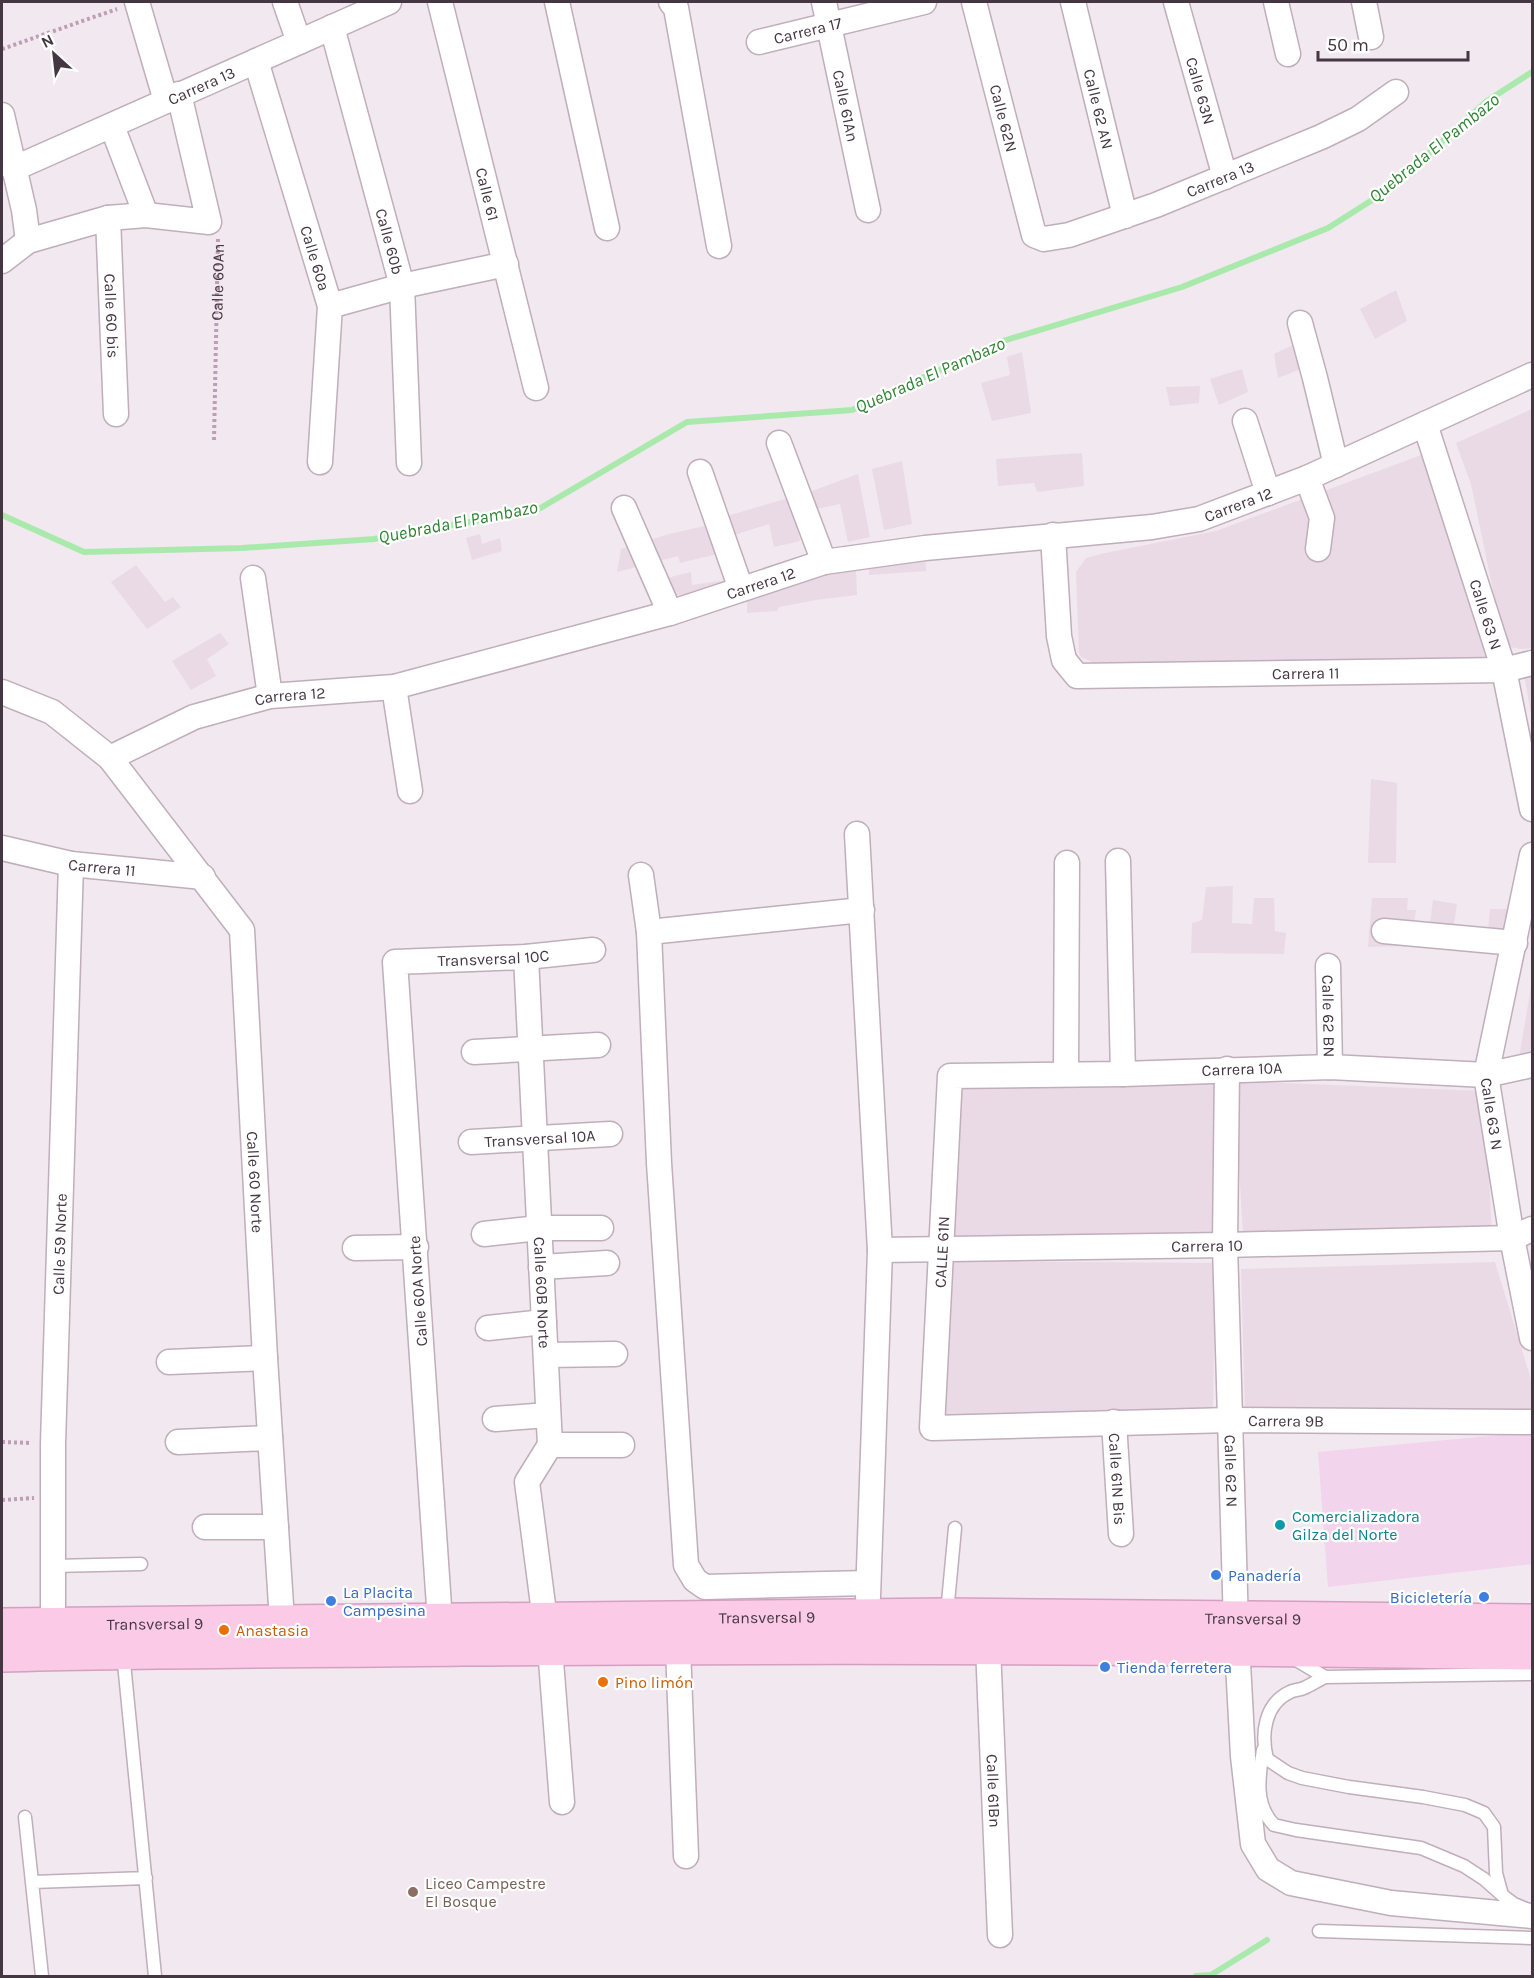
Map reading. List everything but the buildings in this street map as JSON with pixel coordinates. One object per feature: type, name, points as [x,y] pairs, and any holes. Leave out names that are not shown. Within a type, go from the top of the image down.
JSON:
[{"type":"main road","name":"Transversal 9","points":[[2,1625],[53,1624],[283,1636],[547,1634],[869,1615],[946,1614],[1236,1633],[1273,1648],[1533,1653]]},
{"type":"main road","name":"Transversal 9","points":[[2,1655],[123,1652],[441,1621],[678,1648],[988,1647],[1236,1633],[1533,1621]]},
{"type":"street","name":"Calle 60An","points":[[137,2],[173,98],[210,222]]},
{"type":"street","points":[[285,2],[299,42]]},
{"type":"street","name":"Carrera 13","points":[[14,170],[389,2]]},
{"type":"street","name":"Calle 61","points":[[440,2],[536,388]]},
{"type":"street","points":[[557,2],[607,228]]},
{"type":"street","points":[[671,2],[676,8],[718,246]]},
{"type":"street","name":"Carrera 17","points":[[759,42],[826,13],[924,2]]},
{"type":"street","name":"Calle 62N","points":[[974,2],[1034,235]]},
{"type":"street","name":"Calle 62 AN","points":[[1072,2],[1125,216]]},
{"type":"street","name":"Calle 63N","points":[[1176,2],[1225,177]]},
{"type":"street","points":[[1276,2],[1288,54]]},
{"type":"street","points":[[1364,2],[1371,37]]},
{"type":"street","name":"Calle 61An","points":[[826,13],[868,210]]},
{"type":"street","name":"Calle 60b","points":[[332,27],[402,286],[409,463]]},
{"type":"street","name":"Calle 60a","points":[[256,61],[330,306],[320,462]]},
{"type":"street","name":"Carrera 13","points":[[1034,235],[1044,239],[1069,235],[1225,177],[1358,119],[1396,92]]},
{"type":"street","points":[[2,116],[24,210],[28,241]]},
{"type":"street","points":[[112,126],[146,215]]},
{"type":"street","points":[[2,261],[28,241],[108,218],[146,215],[210,222]]},
{"type":"street","name":"Calle 60 bis","points":[[108,218],[116,414]]},
{"type":"street","points":[[330,306],[402,286],[506,264]]},
{"type":"street","points":[[1300,322],[1336,465]]},
{"type":"street","name":"Carrera 12","points":[[110,758],[194,717],[270,696],[394,687],[670,613],[824,562],[924,548],[1152,527],[1199,519],[1307,478],[1533,375]]},
{"type":"street","points":[[1245,421],[1268,493]]},
{"type":"street","name":"Calle 63 N","points":[[1425,423],[1504,670],[1533,809]]},
{"type":"street","points":[[779,442],[824,562]]},
{"type":"street","points":[[700,472],[741,589]]},
{"type":"street","points":[[1307,478],[1322,518],[1318,549]]},
{"type":"street","points":[[624,508],[670,613]]},
{"type":"street","name":"Carrera 11","points":[[1053,536],[1059,636],[1064,660],[1077,676],[1504,670],[1533,663]]},
{"type":"street","points":[[253,578],[270,696]]},
{"type":"street","points":[[394,687],[410,791]]},
{"type":"street","points":[[2,692],[51,712],[110,758]]},
{"type":"street","name":"Calle 60 Norte","points":[[110,758],[242,930],[265,1358],[283,1636]]},
{"type":"street","points":[[856,834],[880,1250],[868,1583],[869,1615]]},
{"type":"street","name":"Carrera 11","points":[[2,848],[71,864],[203,877]]},
{"type":"street","name":"Calle 63 N","points":[[1533,855],[1486,1075],[1522,1234],[1533,1338]]},
{"type":"street","points":[[1118,861],[1123,1074]]},
{"type":"street","points":[[1066,1074],[1067,863]]},
{"type":"street","name":"Calle 59 Norte","points":[[53,1624],[53,1444],[71,864]]},
{"type":"street","points":[[641,875],[649,932],[658,1163],[686,1565],[695,1580],[705,1587],[868,1583]]},
{"type":"street","points":[[649,932],[862,910]]},
{"type":"street","points":[[1384,931],[1515,943]]},
{"type":"street","name":"Transversal 10C","points":[[395,962],[526,957],[593,950]]},
{"type":"street","name":"Calle 60B Norte","points":[[526,957],[550,1445]]},
{"type":"street","name":"Calle 60A Norte","points":[[395,962],[441,1621]]},
{"type":"street","name":"Calle 62 BN","points":[[1328,966],[1330,1066]]},
{"type":"street","points":[[474,1052],[598,1044]]},
{"type":"street","name":"Carrera 10A","points":[[950,1076],[1123,1074],[1330,1066],[1486,1075],[1533,1065]]},
{"type":"street","name":"Calle 62 N","points":[[1227,1069],[1225,1245],[1236,1633],[1243,1756],[1253,1844],[1268,1869],[1291,1883],[1380,1901],[1533,1916]]},
{"type":"street","name":"CALLE 61N","points":[[932,1428],[943,1249],[950,1076]]},
{"type":"street","name":"Transversal 10A","points":[[471,1142],[610,1134]]},
{"type":"street","points":[[484,1234],[540,1228],[602,1228]]},
{"type":"street","name":"Carrera 10","points":[[880,1250],[1225,1245],[1522,1234]]},
{"type":"street","points":[[355,1248],[416,1247]]},
{"type":"street","points":[[542,1267],[607,1263]]},
{"type":"street","points":[[488,1328],[544,1322]]},
{"type":"street","points":[[546,1355],[615,1354]]},
{"type":"street","points":[[169,1362],[265,1358]]},
{"type":"street","points":[[495,1419],[548,1415]]},
{"type":"street","name":"Carrera 9B","points":[[932,1428],[1230,1420],[1533,1422]]},
{"type":"street","name":"Calle 61N Bis","points":[[1114,1422],[1121,1534]]},
{"type":"street","points":[[178,1442],[270,1438]]},
{"type":"street","points":[[562,1802],[547,1634],[527,1482],[550,1445],[622,1445]]},
{"type":"street","points":[[205,1527],[276,1527]]},
{"type":"street","name":"Calle 61Bn","points":[[988,1647],[1000,1935]]},
{"type":"street","points":[[678,1648],[686,1856]]},
{"type":"lane","points":[[946,1614],[955,1528]]},
{"type":"lane","points":[[53,1566],[141,1564]]},
{"type":"lane","points":[[1273,1648],[1325,1677]]},
{"type":"lane","points":[[123,1652],[155,1977]]},
{"type":"lane","points":[[1533,1674],[1325,1677],[1304,1688],[1290,1692],[1273,1707],[1264,1732],[1258,1784],[1262,1808],[1274,1825],[1421,1848],[1464,1866],[1514,1904],[1533,1911]]},
{"type":"lane","points":[[1264,1746],[1267,1759],[1277,1767],[1302,1778],[1465,1805],[1484,1813],[1494,1827],[1497,1873],[1502,1895]]},
{"type":"lane","points":[[25,1817],[42,1977]]},
{"type":"lane","points":[[33,1882],[146,1878]]},
{"type":"lane","points":[[1319,1930],[1533,1938]]},
{"type":"path","points":[[2,49],[137,2]]},
{"type":"path","name":"Calle 60An","points":[[210,222],[219,240],[214,440]]},
{"type":"path","points":[[2,1442],[53,1444]]},
{"type":"path","points":[[2,1500],[53,1497]]},
{"type":"shaded area","points":[[1396,290],[1407,321],[1375,339],[1360,309]]},
{"type":"shaded area","points":[[1293,345],[1304,368],[1278,378],[1274,354]]},
{"type":"shaded area","points":[[1022,352],[1031,413],[992,421],[981,383],[1010,375],[1007,357]]},
{"type":"shaded area","points":[[1242,369],[1248,392],[1219,405],[1210,379]]},
{"type":"shaded area","points":[[1200,386],[1199,403],[1170,406],[1166,387]]},
{"type":"shaded area","points":[[1532,409],[1532,648],[1521,649],[1510,647],[1506,641],[1471,484],[1456,443]]},
{"type":"shaded area","points":[[1082,453],[1084,486],[1037,492],[1034,483],[998,486],[996,459]]},
{"type":"shaded area","points":[[1424,454],[1492,663],[1125,668],[1092,662],[1081,657],[1076,572],[1086,558],[1216,531]]},
{"type":"shaded area","points":[[902,461],[912,524],[884,530],[872,469]]},
{"type":"shaded area","points":[[858,474],[870,537],[848,542],[840,504],[812,510],[804,494]]},
{"type":"shaded area","points":[[792,497],[800,541],[774,547],[769,524],[731,536],[727,516]]},
{"type":"shaded area","points":[[717,523],[722,553],[680,563],[678,556],[617,572],[621,549],[669,534]]},
{"type":"shaded area","points":[[480,534],[482,544],[500,538],[502,551],[472,560],[466,538]]},
{"type":"shaded area","points":[[925,554],[926,571],[869,575],[870,563]]},
{"type":"shaded area","points":[[136,565],[165,602],[173,597],[181,607],[147,629],[111,582]]},
{"type":"shaded area","points":[[856,570],[857,595],[779,607],[777,611],[747,613],[747,595],[804,573]]},
{"type":"shaded area","points":[[691,572],[692,585],[733,579],[727,588],[695,596],[668,595],[659,580]]},
{"type":"shaded area","points":[[220,633],[229,644],[207,659],[216,676],[191,690],[172,661]]},
{"type":"shaded area","points":[[1532,673],[1532,720],[1524,674]]},
{"type":"shaded area","points":[[1371,779],[1397,783],[1396,863],[1368,863]]},
{"type":"shaded area","points":[[1233,886],[1232,923],[1252,924],[1254,898],[1274,898],[1275,931],[1286,933],[1284,954],[1191,953],[1192,923],[1202,920],[1206,887]]},
{"type":"shaded area","points":[[1372,898],[1408,898],[1407,910],[1416,910],[1411,946],[1368,947]]},
{"type":"shaded area","points":[[1433,900],[1457,904],[1451,945],[1427,946]]},
{"type":"shaded area","points":[[1490,909],[1515,909],[1509,950],[1486,952]]},
{"type":"shaded area","points":[[1532,981],[1532,1060],[1519,1058]]},
{"type":"shaded area","points":[[946,1080],[1219,1082],[1219,1237],[952,1241]]},
{"type":"shaded area","points":[[1234,1081],[1484,1091],[1492,1233],[1243,1235]]},
{"type":"shaded area","points":[[950,1261],[1215,1263],[1213,1414],[943,1416]]},
{"type":"shaded area","points":[[1495,1262],[1532,1383],[1532,1413],[1245,1413],[1241,1269]]},
{"type":"shaded area","points":[[1532,1432],[1532,1564],[1328,1587],[1318,1452]]},
{"type":"waterway","name":"Quebrada El Pambazo","points":[[2,515],[84,552],[242,548],[374,539],[537,510],[687,422],[852,410],[1003,341],[1182,287],[1328,228],[1388,190],[1487,101],[1532,72]]},
{"type":"waterway","points":[[1196,1976],[1211,1975],[1267,1940]]},
{"type":"place","name":"Comercializadora Gilza del Norte","points":[[1280,1525]]},
{"type":"place","name":"Panadería","points":[[1216,1575]]},
{"type":"place","name":"Bicicletería","points":[[1484,1597]]},
{"type":"place","name":"La Placita Campesina","points":[[331,1601]]},
{"type":"place","name":"Anastasia","points":[[224,1630]]},
{"type":"place","name":"Tienda ferretera","points":[[1105,1667]]},
{"type":"place","name":"Pino limón","points":[[603,1682]]},
{"type":"place","name":"Liceo Campestre El Bosque","points":[[413,1892]]}]
